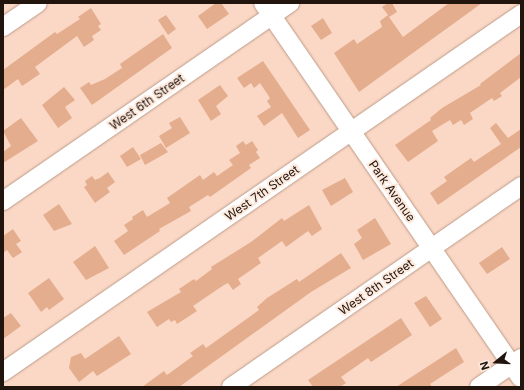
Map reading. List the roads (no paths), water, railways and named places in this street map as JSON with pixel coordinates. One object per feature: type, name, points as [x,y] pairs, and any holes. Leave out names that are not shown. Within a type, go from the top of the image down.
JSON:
[{"type":"street","points":[[3,27],[38,3]]},
{"type":"street","name":"West 6th Street","points":[[3,201],[267,9],[290,3]]},
{"type":"street","name":"Park Avenue","points":[[267,9],[350,132],[518,367]]},
{"type":"street","name":"West 7th Street","points":[[3,372],[521,14]]},
{"type":"street","name":"West 8th Street","points":[[231,387],[521,186]]},
{"type":"street","points":[[479,387],[518,367]]}]
